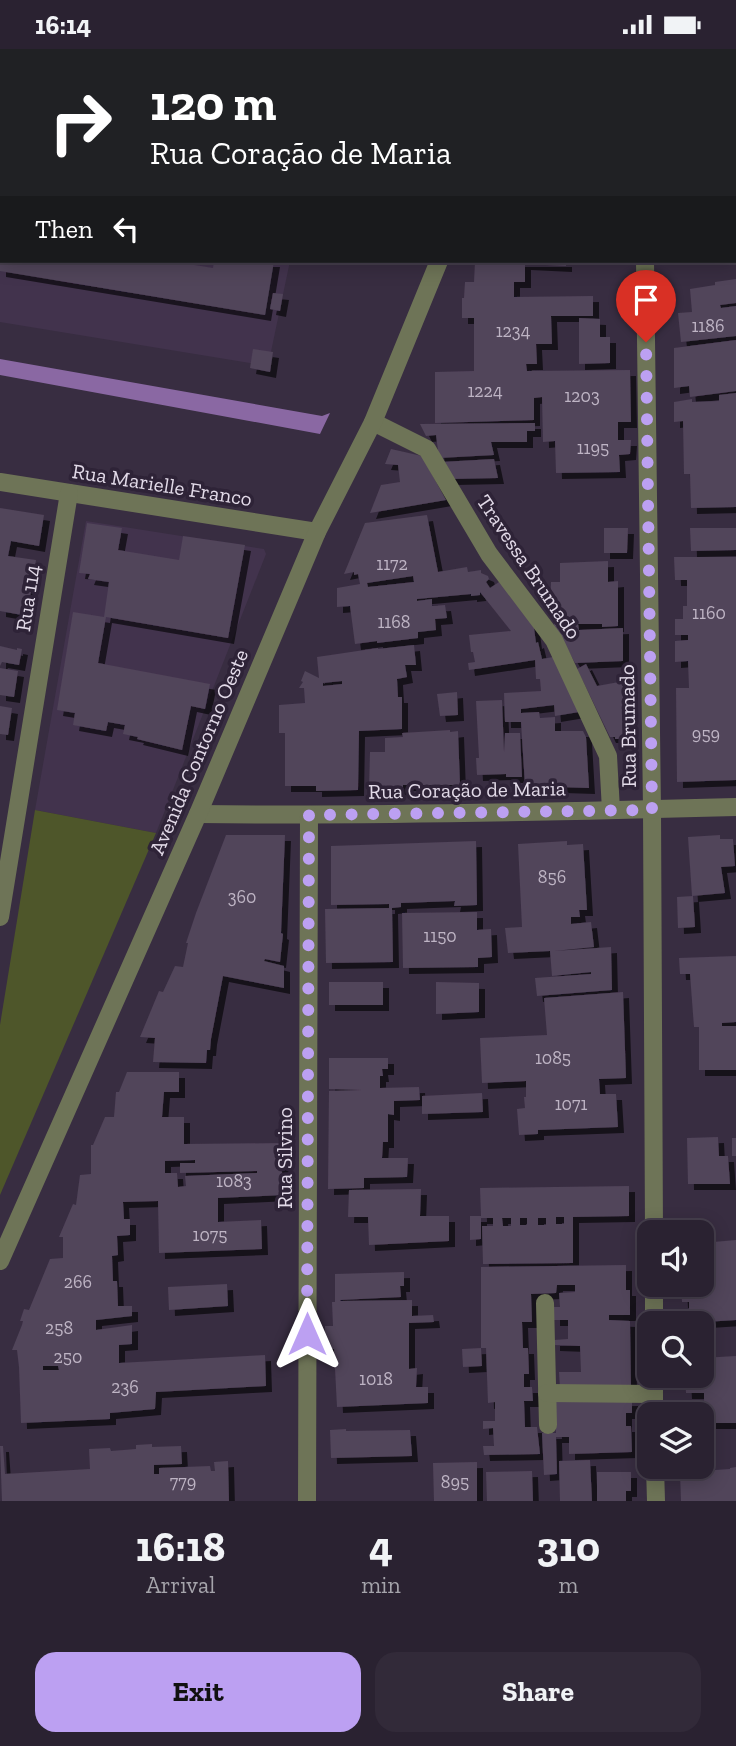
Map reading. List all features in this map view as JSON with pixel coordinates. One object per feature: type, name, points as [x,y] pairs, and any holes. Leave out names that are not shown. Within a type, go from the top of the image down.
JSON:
[{"type":"street","name":"Avenida Contorno Oeste","points":[[0,1261],[198,814],[317,532],[373,422],[438,263]]},
{"type":"street","name":"Rua Brumado","points":[[645,263],[654,1220]]},
{"type":"street","name":"Travessa Brumado","points":[[373,422],[427,449],[489,554],[554,640],[608,756],[611,810]]},
{"type":"street","name":"Rua Marielle Franco","points":[[0,481],[317,532]]},
{"type":"street","name":"Rua 114","points":[[0,917],[69,493]]},
{"type":"street","name":"Rua Coração de Maria","points":[[198,814],[309,815],[736,807]]},
{"type":"street","name":"Rua Silvino","points":[[306,1501],[309,815]]},
{"type":"street","points":[[545,1303],[548,1425]]},
{"type":"street","points":[[547,1393],[637,1386]]},
{"type":"street","points":[[655,1479],[656,1501]]},
{"type":"shaded area","points":[[0,263],[290,263],[268,366],[0,322]]},
{"type":"shaded area","points":[[0,359],[322,416],[330,413],[320,434],[0,375]]},
{"type":"shaded area","points":[[86,521],[264,549],[266,554],[156,833],[35,810]]},
{"type":"green space","points":[[35,810],[156,833],[0,1195],[0,1025]]},
{"type":"building","points":[[0,263],[182,263],[213,268],[214,263],[274,263],[265,315],[0,271]]},
{"type":"building","points":[[475,263],[566,263],[566,266],[525,264],[525,282],[514,282],[514,297],[593,296],[593,316],[551,316],[552,344],[536,344],[537,364],[526,364],[527,371],[630,370],[631,422],[618,422],[618,440],[631,440],[630,454],[619,455],[620,472],[556,473],[555,441],[543,442],[542,397],[534,398],[534,420],[435,423],[435,372],[474,371],[474,318],[462,318],[462,298],[465,282],[474,282]]},
{"type":"building","points":[[736,279],[736,303],[720,305],[721,308],[736,306],[736,336],[681,342],[678,313],[692,312],[690,289]]},
{"type":"building","points":[[273,293],[283,294],[280,311],[270,309]]},
{"type":"building","points":[[579,318],[600,319],[600,337],[610,337],[610,363],[579,364]]},
{"type":"building","points":[[736,340],[736,391],[690,397],[689,386],[674,388],[674,348]]},
{"type":"building","points":[[253,349],[273,352],[270,372],[250,368]]},
{"type":"building","points":[[736,393],[736,507],[691,508],[690,474],[684,474],[683,421],[674,422],[674,402],[692,399],[692,402],[719,401],[719,395]]},
{"type":"building","points":[[535,423],[535,431],[527,431],[527,442],[491,442],[494,455],[439,458],[436,435],[426,436],[420,424]]},
{"type":"building","points":[[391,449],[422,456],[446,500],[370,513],[381,485],[400,482],[398,465],[385,464]]},
{"type":"building","points":[[494,459],[498,478],[450,479],[441,462]]},
{"type":"building","points":[[0,508],[44,515],[39,546],[11,541],[8,556],[36,560],[30,597],[25,596],[22,615],[0,611]]},
{"type":"building","points":[[427,515],[438,572],[467,567],[468,572],[481,570],[481,573],[488,576],[486,582],[490,588],[499,582],[517,602],[534,628],[542,659],[553,657],[569,683],[579,712],[555,716],[554,705],[521,709],[521,713],[539,712],[540,718],[555,717],[555,731],[583,731],[586,737],[589,788],[558,787],[557,784],[544,784],[544,787],[525,786],[521,722],[505,722],[504,693],[541,691],[540,679],[536,679],[535,660],[469,670],[468,663],[475,662],[469,635],[511,631],[480,592],[480,595],[471,596],[417,599],[432,599],[432,606],[445,605],[447,618],[435,619],[436,630],[418,632],[418,638],[355,644],[350,606],[337,607],[337,588],[360,584],[358,574],[344,574],[365,523]],"holes":[[[413,576],[414,582],[368,587],[367,583]]]},
{"type":"building","points":[[87,523],[122,528],[118,550],[179,560],[183,536],[245,545],[228,638],[106,617],[98,663],[210,684],[205,709],[191,706],[182,750],[123,734],[125,725],[108,722],[106,731],[73,725],[75,713],[57,710],[73,612],[104,617],[109,582],[88,579],[90,574],[79,573]]},
{"type":"building","points":[[604,528],[628,528],[627,553],[604,553]]},
{"type":"building","points":[[690,528],[736,528],[736,550],[691,551]]},
{"type":"building","points":[[674,557],[736,557],[736,780],[677,782],[676,688],[689,688],[688,661],[675,662],[675,641],[688,640],[688,635],[675,635],[675,619],[683,619],[683,606],[687,606],[687,580],[675,580]]},
{"type":"building","points":[[608,561],[608,582],[618,581],[618,626],[578,624],[579,630],[623,628],[623,661],[575,663],[554,626],[554,614],[550,614],[551,582],[560,582],[560,563]]},
{"type":"building","points":[[414,645],[416,665],[405,665],[407,677],[397,679],[398,697],[402,697],[402,729],[359,731],[358,790],[316,791],[316,786],[285,786],[285,733],[279,733],[279,705],[305,703],[304,688],[299,688],[305,671],[319,678],[317,657]],"holes":[[[342,681],[342,684],[323,686],[323,683]]]},
{"type":"building","points":[[0,646],[22,649],[19,665],[2,662],[0,666]]},
{"type":"building","points":[[586,664],[597,686],[630,680],[630,739],[610,737],[577,669]]},
{"type":"building","points":[[0,668],[18,671],[14,697],[0,695]]},
{"type":"building","points":[[457,692],[458,715],[440,716],[437,694]]},
{"type":"building","points":[[502,700],[504,752],[505,733],[520,733],[522,777],[506,777],[506,774],[477,775],[476,758],[479,758],[476,701]]},
{"type":"building","points":[[0,706],[12,708],[8,735],[0,734]]},
{"type":"building","points":[[458,731],[460,785],[403,785],[403,789],[369,789],[370,752],[385,752],[385,738],[403,737],[402,733]]},
{"type":"building","points":[[226,835],[285,835],[280,962],[264,961],[284,966],[284,988],[223,976],[206,1063],[153,1062],[155,1038],[140,1037],[159,991],[163,992],[175,966],[183,967],[186,943]]},
{"type":"building","points":[[720,835],[720,839],[733,839],[735,866],[721,867],[725,893],[692,896],[688,837]]},
{"type":"building","points":[[476,841],[477,905],[454,906],[455,901],[401,903],[401,907],[392,908],[393,962],[326,963],[325,909],[389,908],[389,904],[331,905],[331,846]]},
{"type":"building","points":[[567,841],[567,845],[583,844],[587,910],[579,910],[580,917],[571,917],[571,924],[591,922],[594,947],[554,951],[611,947],[612,990],[537,996],[535,978],[591,974],[552,976],[550,951],[508,953],[505,928],[522,927],[518,844]]},
{"type":"building","points":[[693,896],[695,927],[678,928],[677,897]]},
{"type":"building","points":[[477,912],[477,930],[491,929],[492,957],[478,958],[478,967],[403,968],[402,913]]},
{"type":"building","points":[[736,956],[736,1022],[722,1023],[722,1026],[736,1026],[736,1070],[699,1070],[699,1027],[694,1027],[690,974],[680,974],[679,958]]},
{"type":"building","points":[[329,982],[383,982],[383,1005],[329,1005]]},
{"type":"building","points":[[436,982],[479,983],[479,1012],[436,1014]]},
{"type":"building","points":[[623,992],[626,1078],[599,1079],[600,1094],[616,1094],[618,1127],[538,1130],[538,1134],[519,1135],[517,1109],[525,1108],[526,1081],[482,1083],[480,1038],[547,1035],[544,998]]},
{"type":"building","points":[[329,1058],[388,1058],[388,1069],[382,1069],[383,1076],[380,1076],[380,1088],[419,1087],[420,1100],[394,1101],[394,1115],[388,1114],[388,1142],[383,1142],[382,1158],[408,1158],[407,1177],[364,1178],[364,1188],[328,1189],[329,1091],[361,1090],[329,1089]]},
{"type":"building","points":[[127,1072],[179,1072],[179,1092],[164,1092],[162,1117],[184,1117],[184,1144],[286,1143],[285,1170],[282,1171],[283,1195],[218,1198],[218,1222],[261,1220],[262,1249],[159,1253],[158,1201],[123,1202],[124,1219],[130,1219],[130,1235],[117,1236],[118,1255],[112,1256],[113,1281],[117,1281],[118,1306],[132,1306],[132,1316],[96,1320],[96,1330],[132,1325],[132,1344],[119,1345],[119,1363],[265,1355],[266,1386],[156,1392],[155,1409],[110,1413],[110,1419],[21,1423],[17,1350],[12,1350],[23,1321],[20,1321],[24,1309],[29,1310],[50,1259],[63,1258],[63,1237],[59,1237],[73,1204],[76,1205],[80,1175],[91,1174],[91,1145],[105,1117],[114,1117],[116,1092],[119,1092]],"holes":[[[195,1160],[195,1163],[180,1163],[180,1173],[257,1173],[185,1176],[186,1186],[178,1187],[177,1173],[165,1173],[165,1161]],[[43,1366],[58,1366],[59,1370],[43,1370]]]},
{"type":"building","points":[[482,1093],[483,1112],[422,1114],[422,1096]]},
{"type":"building","points":[[718,1137],[719,1156],[728,1156],[730,1184],[688,1184],[687,1138]]},
{"type":"building","points":[[732,1138],[736,1138],[736,1156],[732,1156]]},
{"type":"building","points":[[629,1186],[629,1216],[573,1217],[573,1263],[483,1264],[482,1226],[493,1226],[493,1218],[481,1218],[481,1239],[470,1240],[470,1216],[481,1216],[480,1188]],"holes":[[[556,1217],[564,1217],[564,1224],[556,1224]],[[502,1218],[511,1218],[511,1226],[503,1226]],[[520,1218],[527,1218],[527,1225],[520,1225]],[[538,1218],[546,1218],[546,1225],[538,1225]]]},
{"type":"building","points":[[421,1189],[420,1216],[449,1216],[449,1241],[369,1245],[368,1217],[348,1217],[349,1190]]},
{"type":"building","points":[[736,1240],[736,1320],[714,1321],[714,1311],[689,1311],[689,1302],[682,1302],[682,1297],[714,1297],[714,1242]]},
{"type":"building","points":[[626,1265],[630,1315],[609,1315],[609,1320],[630,1321],[631,1388],[560,1388],[559,1372],[581,1372],[580,1346],[554,1345],[554,1340],[568,1339],[568,1320],[554,1320],[554,1307],[560,1307],[559,1293],[575,1292],[575,1285],[557,1285],[556,1293],[531,1294],[532,1322],[522,1322],[523,1348],[528,1348],[529,1374],[524,1374],[524,1387],[532,1387],[533,1401],[524,1401],[525,1427],[537,1427],[540,1454],[484,1455],[483,1446],[494,1446],[493,1428],[483,1429],[483,1421],[495,1421],[495,1402],[488,1403],[486,1348],[481,1348],[481,1267]]},
{"type":"building","points":[[404,1272],[404,1286],[400,1286],[401,1297],[340,1301],[412,1300],[412,1316],[433,1315],[434,1322],[409,1323],[409,1369],[417,1368],[416,1387],[428,1387],[428,1403],[337,1407],[334,1349],[325,1349],[325,1326],[333,1326],[335,1274]]},
{"type":"building","points":[[227,1284],[228,1306],[169,1310],[168,1287]]},
{"type":"building","points":[[481,1348],[482,1366],[463,1367],[462,1349]]},
{"type":"building","points":[[736,1356],[736,1423],[714,1423],[714,1402],[704,1402],[704,1393],[686,1393],[686,1388],[714,1388],[714,1357]]},
{"type":"building","points":[[632,1400],[632,1413],[626,1413],[626,1426],[631,1426],[632,1452],[569,1454],[569,1437],[556,1437],[557,1474],[544,1475],[542,1433],[556,1433],[554,1401]]},
{"type":"building","points":[[330,1430],[410,1430],[412,1456],[331,1458]]},
{"type":"building","points":[[152,1444],[152,1447],[181,1446],[182,1464],[154,1465],[154,1474],[159,1474],[159,1468],[210,1466],[211,1471],[215,1471],[214,1462],[228,1461],[229,1501],[2,1501],[0,1446],[3,1446],[5,1474],[90,1469],[89,1449],[110,1448],[111,1451],[136,1449],[136,1445]]},
{"type":"building","points":[[590,1460],[592,1501],[560,1501],[559,1461]]},
{"type":"building","points":[[477,1462],[477,1501],[434,1501],[433,1463]]},
{"type":"building","points":[[736,1467],[736,1501],[681,1501],[680,1479],[714,1479],[714,1470]]},
{"type":"building","points":[[532,1471],[533,1501],[487,1501],[486,1472]]},
{"type":"building","points":[[597,1472],[631,1472],[631,1491],[626,1491],[626,1501],[597,1501]]},
{"type":"route","points":[[307,1334],[309,815],[652,810],[646,342]]}]
